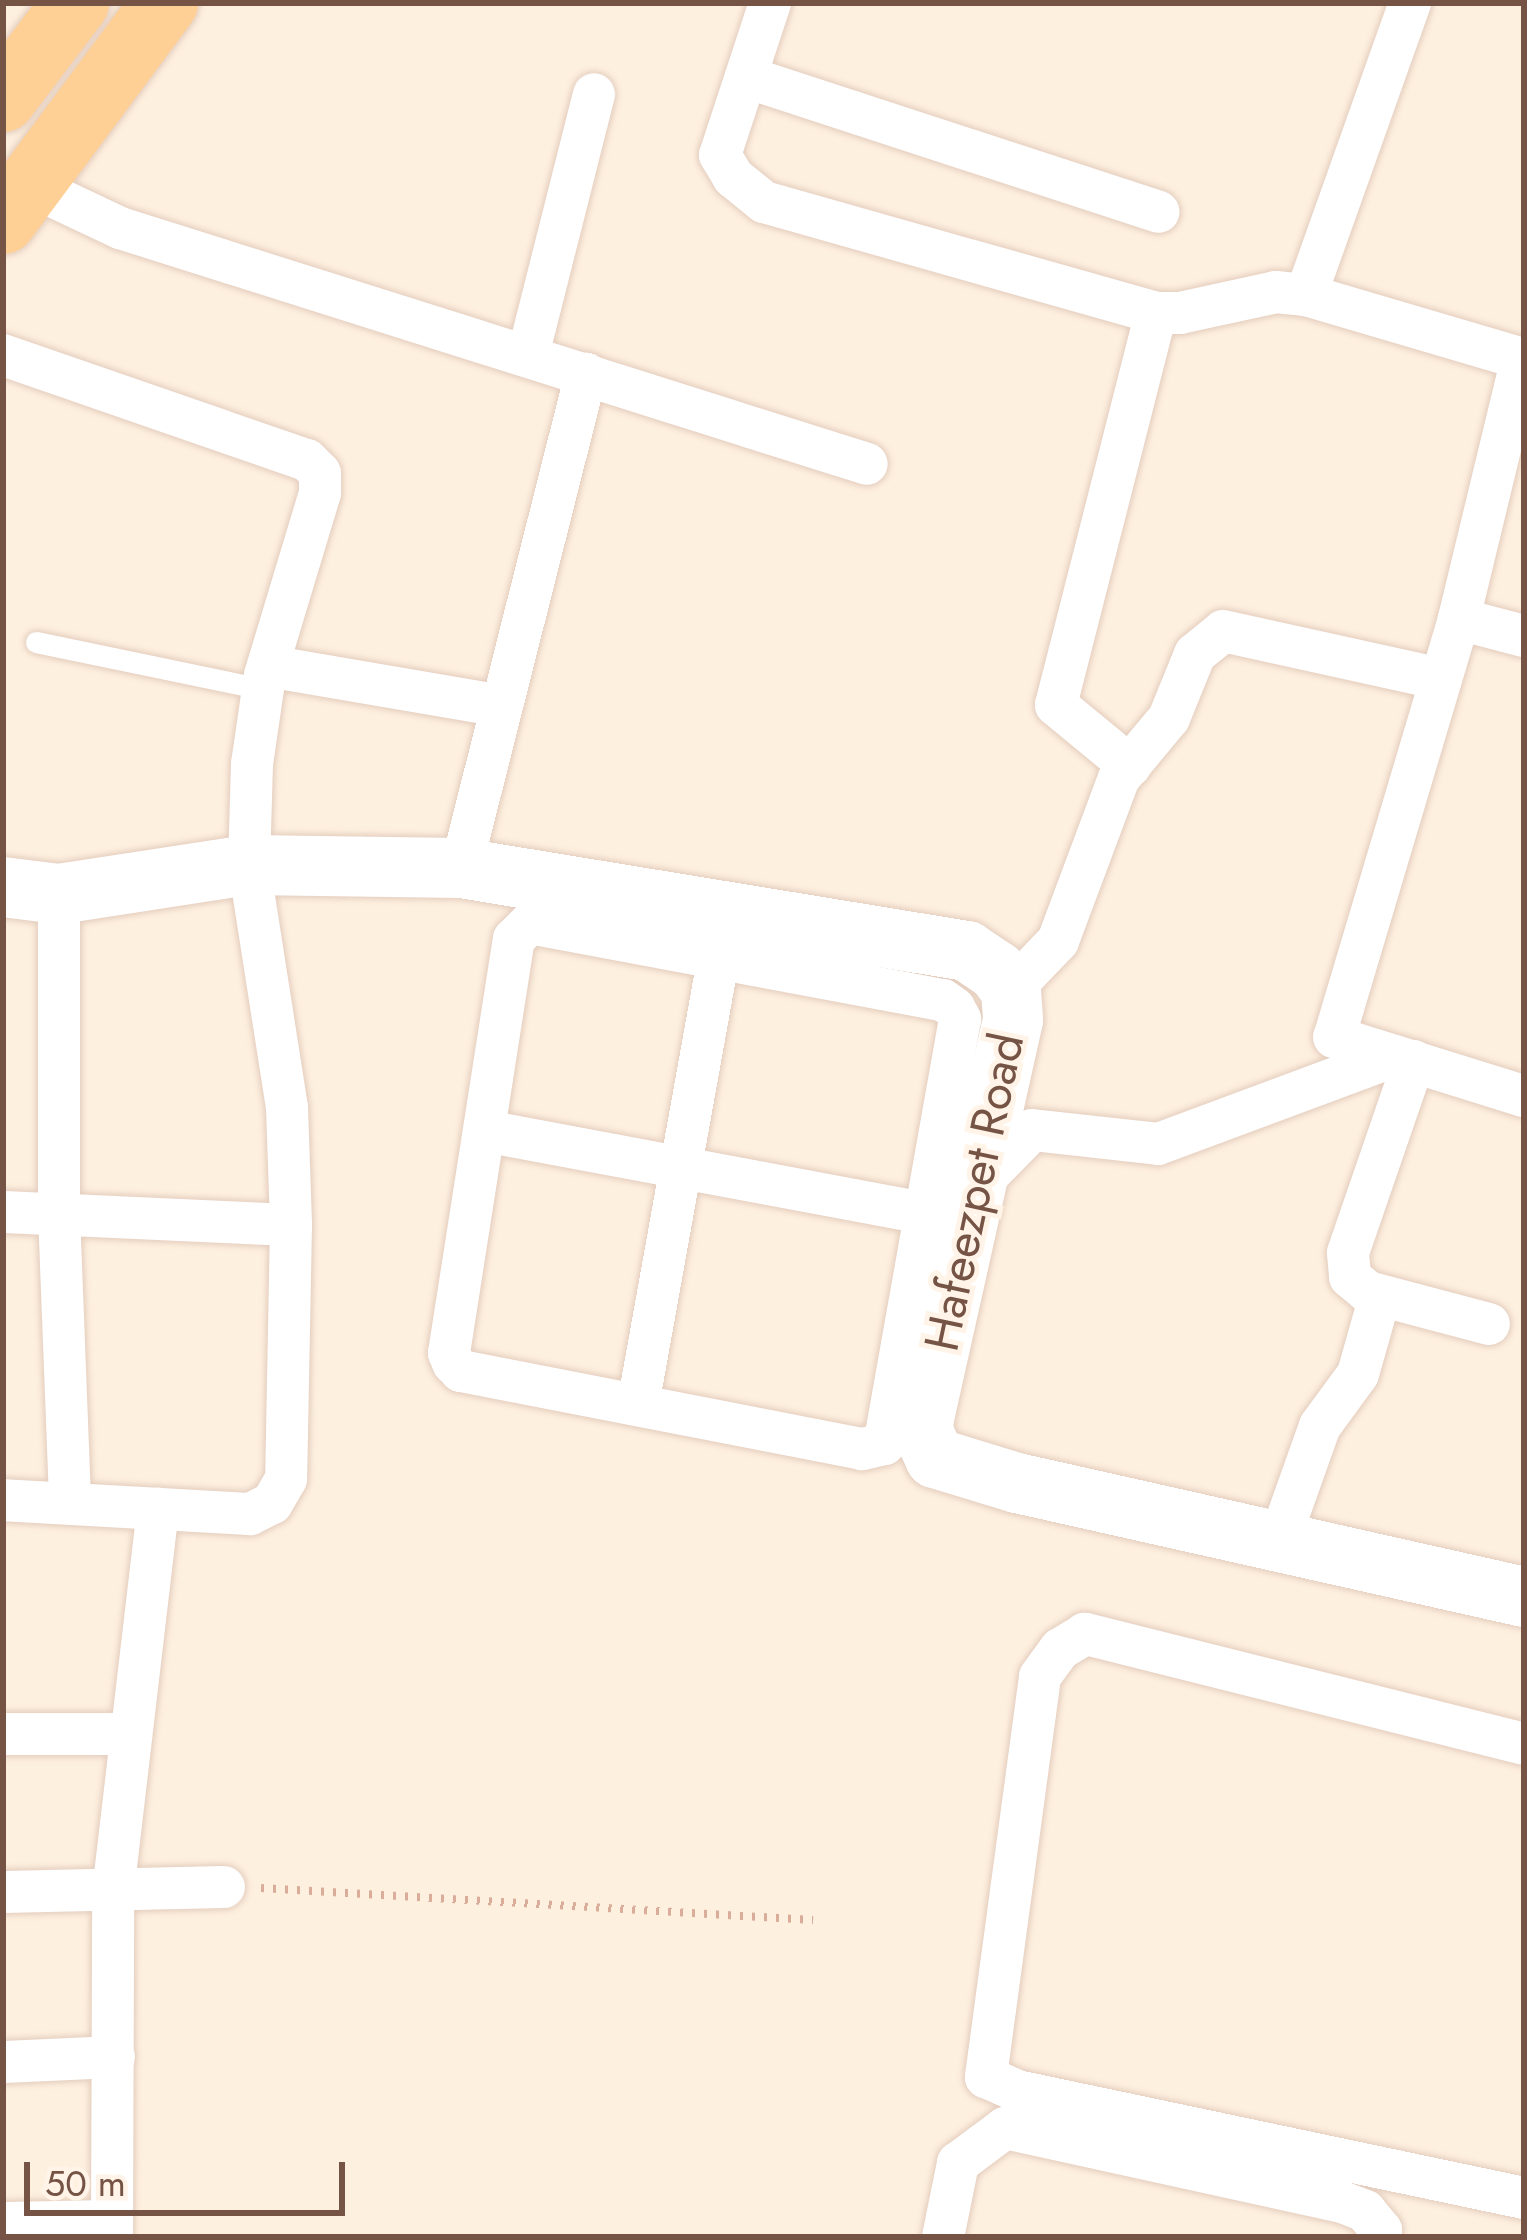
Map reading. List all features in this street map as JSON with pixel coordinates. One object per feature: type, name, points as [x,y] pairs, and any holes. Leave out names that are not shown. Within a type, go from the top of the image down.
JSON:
[{"type":"main road","points":[[3,99],[76,3]]},
{"type":"main road","points":[[17,204],[165,3]]},
{"type":"street","points":[[770,3],[720,155],[733,177],[764,202],[1156,313],[1180,314],[1276,292],[1306,295],[1523,358],[1459,619],[1334,1037],[1524,1096]]},
{"type":"street","points":[[1306,295],[1410,3]]},
{"type":"street","points":[[746,77],[1158,212]]},
{"type":"street","points":[[528,355],[594,94]]},
{"type":"street","points":[[17,204],[120,228],[867,464]]},
{"type":"street","points":[[1130,766],[1056,705],[1156,313]]},
{"type":"street","points":[[3,355],[307,460],[320,473],[320,493],[266,677],[252,764],[249,865],[287,1108],[291,1225],[286,1479],[272,1503],[250,1514],[3,1500]]},
{"type":"street","points":[[460,868],[586,374]]},
{"type":"street","points":[[1459,619],[1524,636]]},
{"type":"street","points":[[1012,990],[1058,940],[1120,778],[1169,718],[1195,654],[1223,631],[1441,680]]},
{"type":"street","points":[[266,677],[502,706]]},
{"type":"street","name":"Hafeezpet Road","points":[[31,890],[249,865],[460,868],[722,934],[946,974],[967,951],[997,971],[1012,990],[1013,1021],[924,1417],[922,1432],[935,1458],[1017,1483],[1524,1597]]},
{"type":"street","points":[[31,890],[59,1213],[70,1502]]},
{"type":"street","points":[[638,1405],[722,934],[530,923],[520,927],[514,939],[448,1353],[453,1363],[461,1371],[862,1449],[884,1444],[961,1019],[946,974]]},
{"type":"street","points":[[980,1183],[1032,1130],[1158,1144],[1404,1058]]},
{"type":"street","points":[[1404,1058],[1348,1253],[1350,1277],[1380,1296],[1489,1324]]},
{"type":"street","points":[[485,1131],[925,1213]]},
{"type":"street","points":[[3,1212],[291,1225]]},
{"type":"street","points":[[1279,1540],[1320,1426],[1358,1374],[1380,1296]]},
{"type":"street","points":[[3,2224],[112,2229],[113,1892],[158,1509]]},
{"type":"street","points":[[1524,1744],[1084,1634],[1060,1648],[1040,1677],[986,2078],[1016,2091],[1524,2198]]},
{"type":"street","points":[[3,1734],[129,1734]]},
{"type":"street","points":[[3,1892],[224,1887]]},
{"type":"street","points":[[3,2062],[114,2057]]},
{"type":"street","points":[[944,2237],[958,2163],[1005,2128],[1342,2202],[1365,2211],[1381,2230],[1379,2237]]},
{"type":"street","points":[[1520,2237],[1524,2227]]},
{"type":"lane","points":[[36,642],[266,677]]},
{"type":"path","points":[[224,1887],[813,1920]]}]
